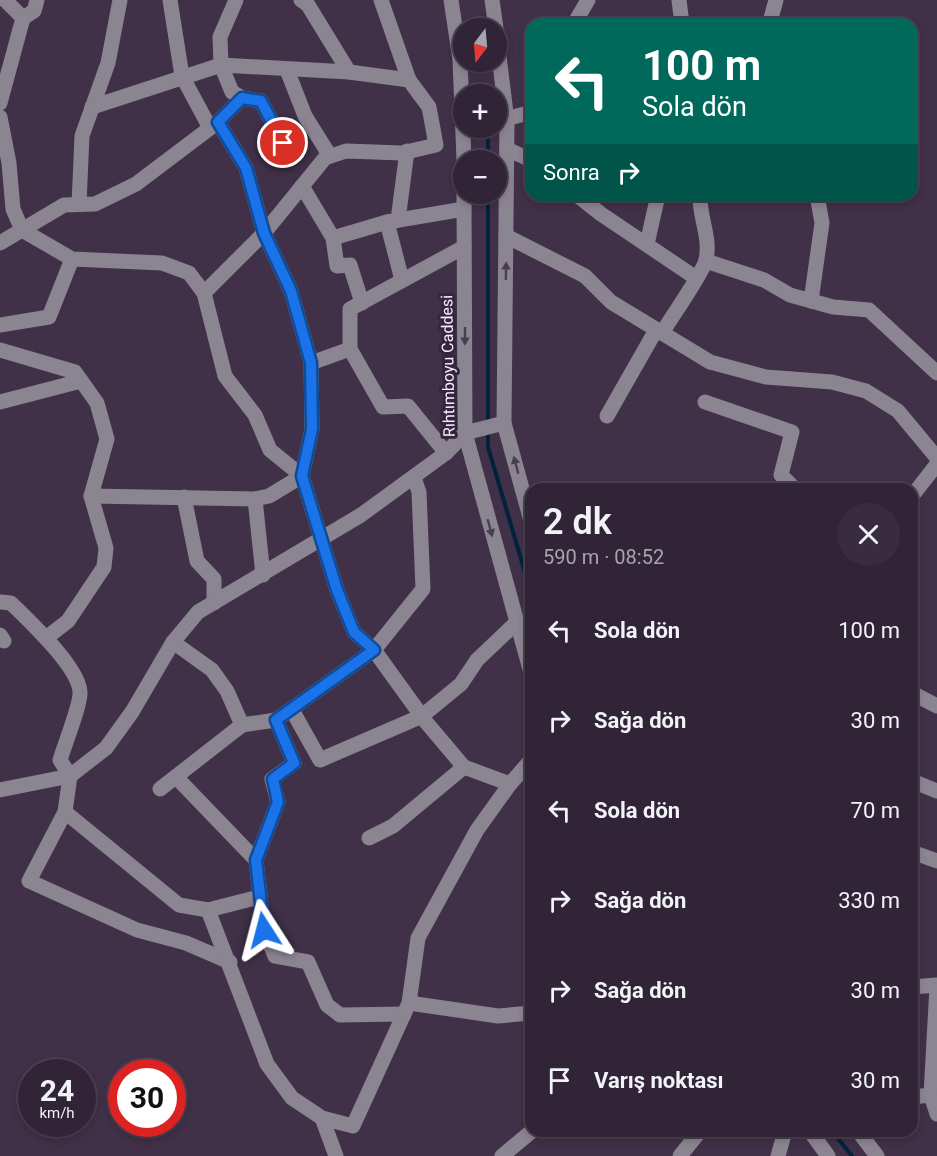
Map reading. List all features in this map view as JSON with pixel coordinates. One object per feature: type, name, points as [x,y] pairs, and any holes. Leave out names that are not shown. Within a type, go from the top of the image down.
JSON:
[{"type":"street","points":[[5,0],[23,18]]},
{"type":"street","points":[[0,103],[23,18],[34,11],[38,0]]},
{"type":"street","points":[[79,204],[82,136],[108,63],[120,0]]},
{"type":"street","points":[[170,0],[182,76],[246,168],[264,233],[291,291],[311,363],[312,429],[302,476],[354,632],[374,650],[422,716],[464,767],[510,784]]},
{"type":"street","points":[[236,0],[220,37],[221,65],[232,92],[242,98],[261,101],[283,143]]},
{"type":"street","points":[[301,0],[308,5],[349,72]]},
{"type":"street","points":[[204,292],[264,233],[325,158],[346,151],[407,152],[436,145],[429,107],[409,80],[381,0]]},
{"type":"street","points":[[451,0],[461,84]]},
{"type":"street","points":[[492,0],[494,18]]},
{"type":"street","points":[[578,18],[588,0]]},
{"type":"street","points":[[679,0],[681,18]]},
{"type":"street","points":[[771,18],[776,0]]},
{"type":"street","points":[[92,107],[221,65],[349,72],[409,80]]},
{"type":"street","points":[[287,70],[305,117],[330,156]]},
{"type":"street","points":[[0,243],[64,205],[95,204],[135,184],[214,125],[242,98]]},
{"type":"street","points":[[507,119],[525,114]]},
{"type":"street","points":[[0,117],[9,163],[13,209],[22,230],[72,259],[162,263],[189,273],[204,292],[225,376],[255,415],[270,450],[302,476]]},
{"type":"street","points":[[505,138],[507,149],[506,236],[500,424],[525,489]]},
{"type":"street","points":[[507,149],[525,157]]},
{"type":"street","points":[[402,280],[393,221],[407,152]]},
{"type":"street","points":[[302,186],[333,238],[337,266],[350,265],[362,303]]},
{"type":"street","points":[[590,201],[696,278]]},
{"type":"street","points":[[647,244],[657,201]]},
{"type":"street","points":[[608,416],[659,331],[706,261],[706,227],[699,212],[700,201]]},
{"type":"street","points":[[811,301],[822,223],[818,201]]},
{"type":"street","name":"Rıhtımboyu Caddesi","points":[[464,204],[472,431],[525,653]]},
{"type":"street","points":[[333,238],[393,221],[464,209]]},
{"type":"street","points":[[506,236],[585,276],[611,302],[710,362],[766,377],[832,382],[866,391],[898,411],[937,458]]},
{"type":"street","points":[[446,453],[408,406],[383,407],[350,349],[350,309],[464,247]]},
{"type":"street","points":[[0,325],[49,317],[72,259]]},
{"type":"street","points":[[706,261],[764,280],[790,295],[832,307],[869,310],[937,373]]},
{"type":"street","points":[[311,363],[350,349]]},
{"type":"street","points":[[0,350],[75,372],[97,403],[107,439],[91,496],[106,548],[104,567],[69,621],[46,638]]},
{"type":"street","points":[[0,402],[81,381]]},
{"type":"street","points":[[705,402],[792,432],[782,475],[789,483]]},
{"type":"street","points":[[1,788],[70,776],[106,748],[132,712],[173,642],[198,612],[361,515],[414,478],[472,431],[500,424]]},
{"type":"street","points":[[918,488],[937,464]]},
{"type":"street","points":[[91,496],[255,500],[269,496],[302,476]]},
{"type":"street","points":[[160,789],[242,725],[276,720],[374,650],[423,589],[419,492],[414,478]]},
{"type":"street","points":[[184,497],[197,561],[214,579],[214,603]]},
{"type":"street","points":[[255,500],[263,575]]},
{"type":"street","points":[[0,602],[11,603],[46,638],[71,669],[80,692],[60,760],[70,776],[65,812],[29,880],[138,930],[186,942],[230,962]]},
{"type":"street","points":[[292,710],[320,760],[422,716],[461,684],[477,660],[516,623]]},
{"type":"street","points":[[173,642],[212,670],[227,691],[242,725]]},
{"type":"street","points":[[918,696],[937,706]]},
{"type":"street","points":[[276,720],[294,763],[273,779],[278,802],[256,860],[264,930],[275,956],[308,962],[327,1005],[340,1015],[406,1008],[498,1016],[525,1013]]},
{"type":"street","points":[[369,838],[393,826],[464,767]]},
{"type":"street","points":[[208,910],[230,962],[267,1064],[292,1098],[322,1118],[353,1126],[406,1008],[418,938],[477,830],[525,767]]},
{"type":"street","points":[[176,777],[256,860]]},
{"type":"street","points":[[918,783],[937,791]]},
{"type":"street","points":[[65,812],[179,905],[208,910],[259,897]]},
{"type":"street","points":[[918,854],[937,861]]},
{"type":"street","points":[[918,987],[937,985],[932,1095],[937,1114]]},
{"type":"street","points":[[918,1096],[932,1095]]},
{"type":"street","points":[[322,1118],[336,1156]]},
{"type":"street","points":[[502,1156],[525,1137]]},
{"type":"street","points":[[680,1156],[693,1137]]},
{"type":"street","points":[[778,1156],[783,1137]]},
{"type":"street","points":[[814,1137],[828,1156]]},
{"type":"street","points":[[863,1137],[877,1156]]},
{"type":"waterway","points":[[488,138],[488,150]]},
{"type":"waterway","points":[[488,204],[488,424]]},
{"type":"waterway","points":[[488,432],[488,447],[525,573]]},
{"type":"waterway","points":[[837,1137],[852,1156]]},
{"type":"route","points":[[264,930],[256,860],[278,802],[273,779],[294,763],[276,720],[311,698],[374,650],[354,632],[337,590],[302,476],[312,429],[311,363],[291,291],[264,233],[246,168],[218,122],[242,98],[261,101],[283,143]]}]
